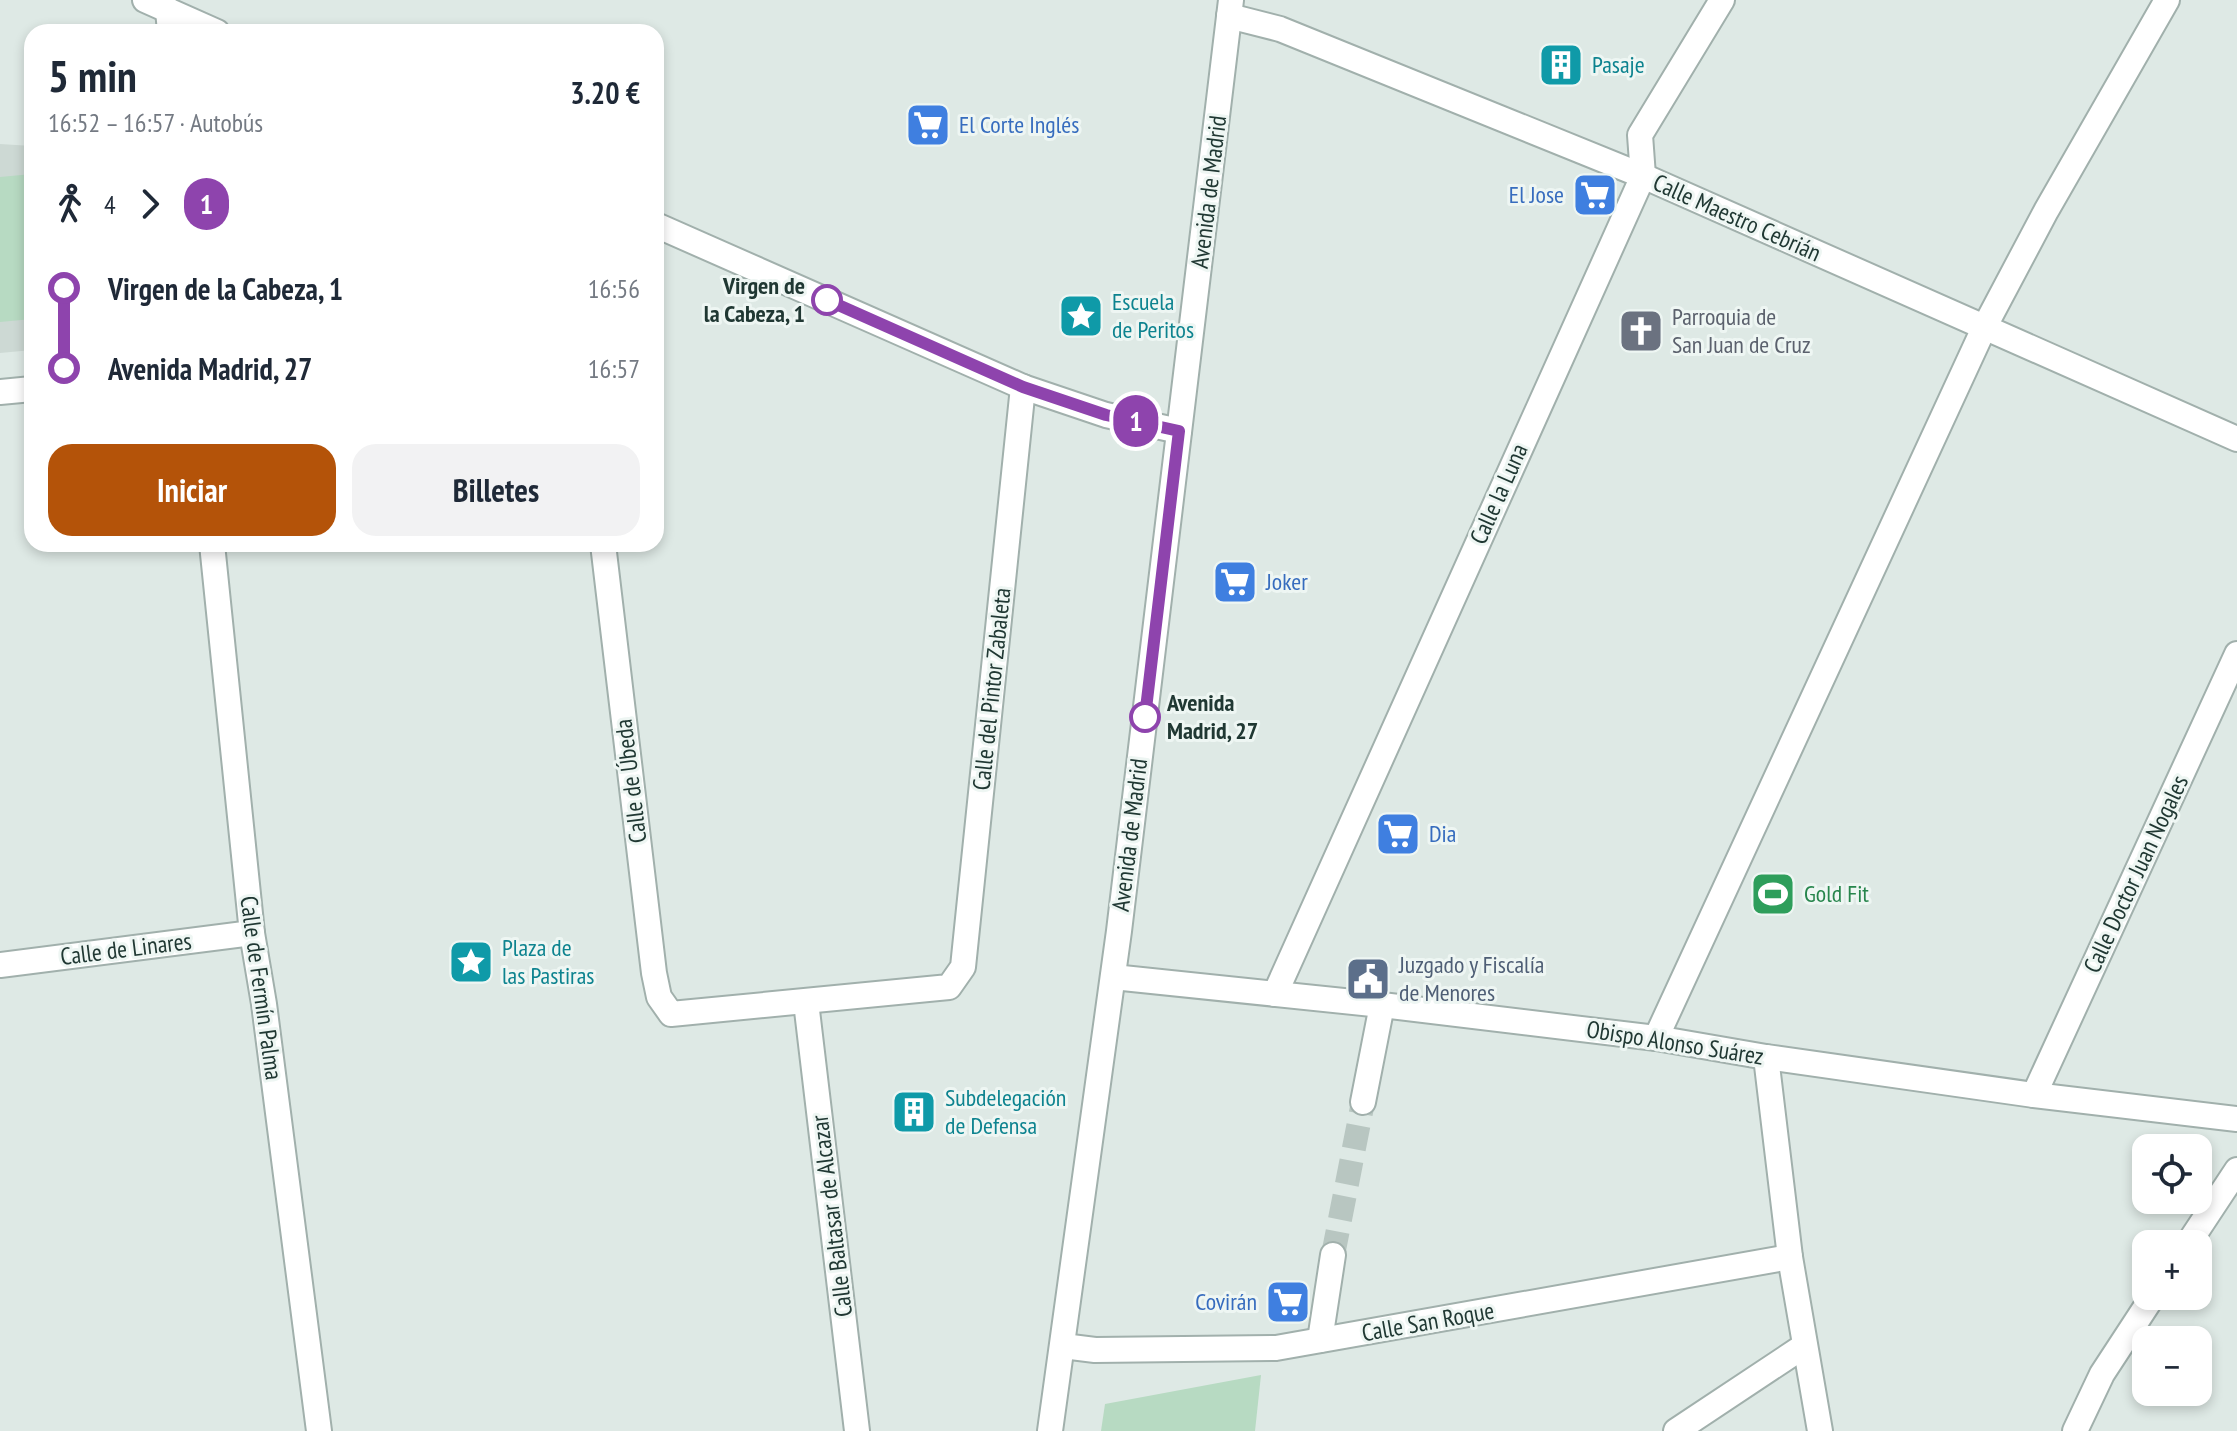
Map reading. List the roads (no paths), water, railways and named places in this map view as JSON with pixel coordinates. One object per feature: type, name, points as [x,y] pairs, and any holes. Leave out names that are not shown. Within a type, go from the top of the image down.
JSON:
[{"type":"street","points":[[145,0],[169,21]]},
{"type":"street","name":"Calle la Luna","points":[[1275,994],[1643,176],[1640,135],[1722,0]]},
{"type":"street","points":[[1656,1038],[1984,328],[2046,211],[2167,0]]},
{"type":"street","name":"Calle Maestro Cebrián","points":[[1230,8],[1643,176],[2237,439]]},
{"type":"street","name":"Avenida de Madrid","points":[[1050,1431],[1113,977],[1230,8]]},
{"type":"street","points":[[664,229],[1023,387],[1106,415],[1179,431]]},
{"type":"street","name":"Calle del Pintor Zabaleta","points":[[806,1002],[949,987],[960,974],[965,957],[1023,387]]},
{"type":"street","points":[[0,392],[24,390]]},
{"type":"street","name":"Calle de Fermín Palma","points":[[213,552],[252,933],[264,1004],[319,1431]]},
{"type":"street","name":"Calle de Úbeda","points":[[604,552],[659,997],[671,1014],[806,1002]]},
{"type":"street","name":"Calle Doctor Juan Nogales","points":[[2034,1095],[2237,654]]},
{"type":"street","name":"Calle de Linares","points":[[0,965],[252,933]]},
{"type":"street","name":"Obispo Alonso Suárez","points":[[1113,977],[1656,1038],[2034,1095],[2237,1119]]},
{"type":"street","name":"Calle Baltasar de Alcazar","points":[[806,1002],[857,1431]]},
{"type":"street","points":[[1363,1102],[1382,1005]]},
{"type":"street","points":[[1766,1057],[1790,1257],[1820,1431]]},
{"type":"street","points":[[2197,1230],[2237,1170]]},
{"type":"street","points":[[2222,1191],[2237,1211]]},
{"type":"street","points":[[1320,1340],[1333,1255]]},
{"type":"street","name":"Calle San Roque","points":[[1063,1346],[1095,1350],[1276,1348],[1790,1257]]},
{"type":"street","points":[[2075,1431],[2102,1374],[2144,1310]]},
{"type":"street","points":[[1676,1431],[1804,1346]]},
{"type":"tunnel","points":[[1333,1255],[1363,1102]]},
{"type":"place","name":"Pasaje","points":[[1561,65]]},
{"type":"place","name":"El Corte Inglés","points":[[928,125]]},
{"type":"place","name":"El Jose","points":[[1595,195]]},
{"type":"place","name":"Virgen de la Cabeza, 1","points":[[827,300]]},
{"type":"place","name":"Escuela de Peritos","points":[[1081,316]]},
{"type":"place","name":"Parroquia de San Juan de Cruz","points":[[1641,331]]},
{"type":"place","name":"Joker","points":[[1235,582]]},
{"type":"place","name":"Avenida Madrid, 27","points":[[1145,717]]},
{"type":"place","name":"Dia","points":[[1398,834]]},
{"type":"place","name":"Gold Fit","points":[[1773,894]]},
{"type":"place","name":"Plaza de las Pastiras","points":[[471,962]]},
{"type":"place","name":"Juzgado y Fiscalía de Menores","points":[[1368,979]]},
{"type":"place","name":"Subdelegación de Defensa","points":[[914,1112]]},
{"type":"place","name":"Covirán","points":[[1288,1302]]}]
